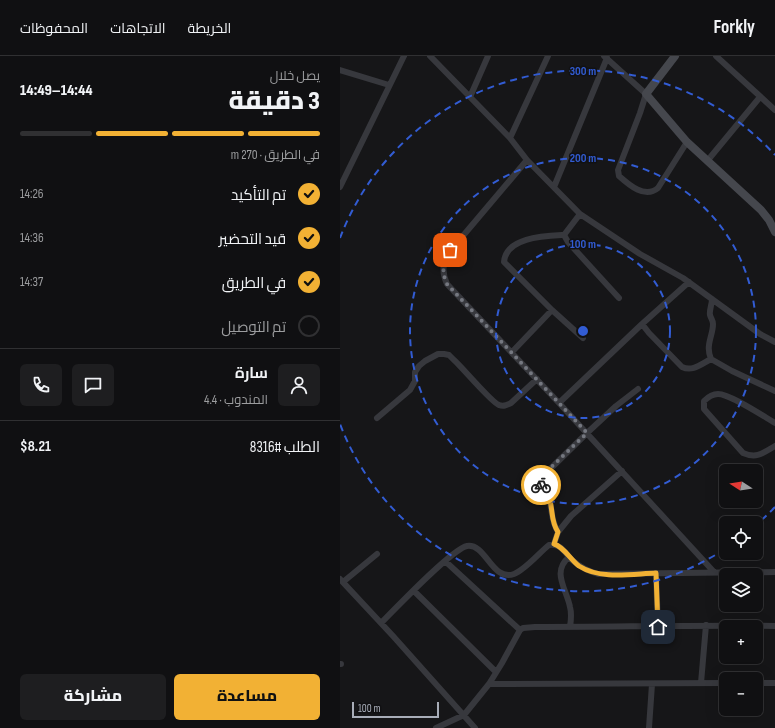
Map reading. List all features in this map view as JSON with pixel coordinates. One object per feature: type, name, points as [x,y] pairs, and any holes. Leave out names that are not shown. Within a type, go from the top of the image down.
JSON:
[{"type":"street","points":[[340,187],[404,56]]},
{"type":"street","points":[[470,97],[488,56]]},
{"type":"street","points":[[510,138],[548,56]]},
{"type":"street","points":[[675,56],[646,94],[618,170],[619,176],[633,187],[641,191],[652,192],[658,188],[686,142]]},
{"type":"street","points":[[716,56],[775,110]]},
{"type":"street","points":[[433,57],[510,138],[527,160],[580,214],[640,254],[688,282],[760,334],[775,342]]},
{"type":"street","points":[[554,187],[606,57],[646,94],[686,142],[708,160],[761,210],[769,220],[775,232]]},
{"type":"street","points":[[340,70],[389,85]]},
{"type":"street","points":[[708,160],[760,97]]},
{"type":"street","points":[[527,160],[450,250],[444,264],[444,277],[447,284],[559,402],[714,572]]},
{"type":"street","points":[[580,214],[564,235],[546,236],[523,241],[512,247],[505,257],[504,262],[552,310],[583,338]]},
{"type":"street","points":[[564,235],[568,242],[619,298]]},
{"type":"street","points":[[559,402],[688,282]]},
{"type":"street","points":[[712,299],[710,313],[713,325],[708,351],[711,359],[732,371],[775,391]]},
{"type":"street","points":[[512,352],[552,310]]},
{"type":"street","points":[[642,324],[682,367],[686,369],[694,368],[711,359]]},
{"type":"street","points":[[377,418],[410,390],[415,381],[415,372],[419,366],[438,354],[449,356],[454,360],[498,405],[506,406],[511,403],[537,379]]},
{"type":"street","points":[[558,532],[552,519],[550,500],[540,484],[540,479],[616,406],[638,389]]},
{"type":"street","points":[[775,423],[723,395],[712,395],[704,400],[704,409],[743,453],[752,457],[775,446]]},
{"type":"street","points":[[381,623],[445,561],[462,548],[472,546],[478,548],[490,563],[502,573],[514,574],[550,545],[554,544],[558,532],[571,516],[622,471]]},
{"type":"street","points":[[554,544],[587,571],[598,574],[775,572]]},
{"type":"street","points":[[376,554],[342,581],[475,728]]},
{"type":"street","points":[[569,557],[562,564],[560,575],[570,608],[570,627]]},
{"type":"street","points":[[445,561],[520,630]]},
{"type":"street","points":[[656,573],[658,627]]},
{"type":"street","points":[[414,591],[496,672]]},
{"type":"street","points":[[702,683],[706,625]]},
{"type":"street","points":[[436,728],[464,715],[489,684],[520,630],[523,628],[658,627],[706,625],[775,626]]},
{"type":"street","points":[[489,684],[719,683]]},
{"type":"street","points":[[763,683],[775,683]]},
{"type":"street","points":[[649,728],[652,684]]},
{"type":"way so far","points":[[450,250],[443,270],[447,284],[587,433],[541,477],[541,485]]},
{"type":"route","points":[[541,485],[550,500],[552,507],[552,519],[558,532],[554,544],[560,546],[571,560],[587,571],[598,574],[656,573],[658,627]]}]
